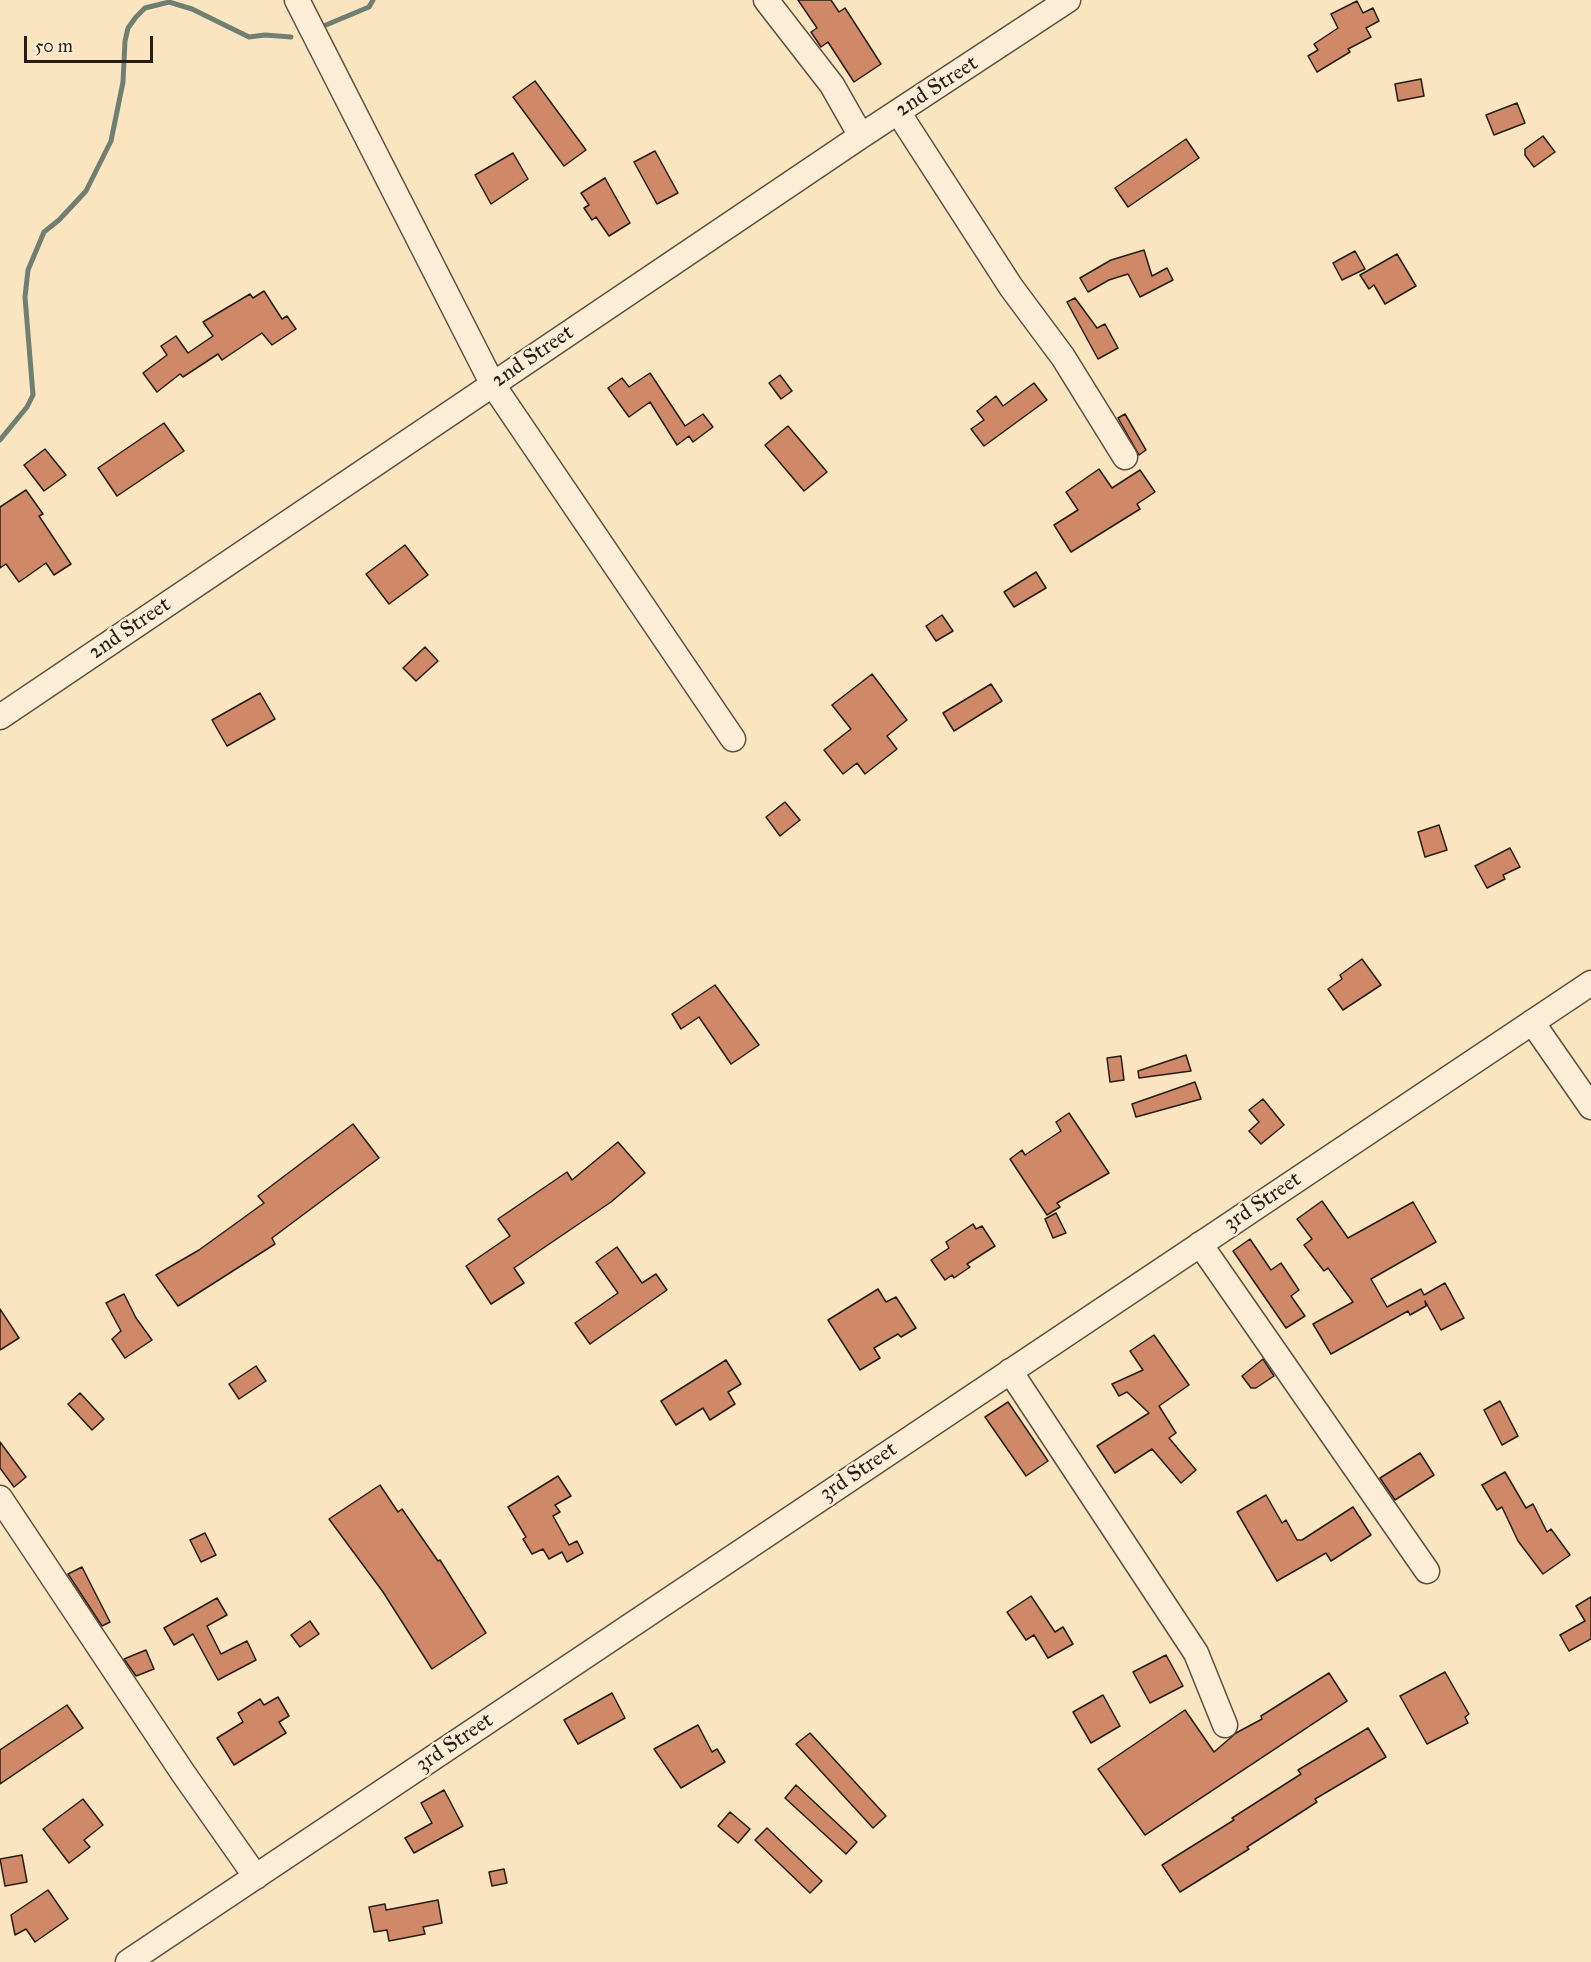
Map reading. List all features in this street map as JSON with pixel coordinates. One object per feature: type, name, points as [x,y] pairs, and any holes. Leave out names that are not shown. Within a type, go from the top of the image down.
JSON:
[{"type":"street","points":[[297,0],[338,85],[493,385],[733,739]]},
{"type":"street","points":[[766,0],[832,85],[861,136]]},
{"type":"street","name":"2nd Street","points":[[0,717],[861,136],[1068,0]]},
{"type":"street","points":[[898,112],[1011,287],[1063,357],[1125,457]]},
{"type":"street","name":"3rd Street","points":[[128,1962],[1591,983]]},
{"type":"street","points":[[1532,1022],[1591,1107]]},
{"type":"street","points":[[1200,1244],[1427,1571]]},
{"type":"street","points":[[1010,1371],[1196,1653],[1226,1725]]},
{"type":"street","points":[[0,1498],[183,1773],[256,1877]]},
{"type":"building","points":[[798,0],[831,0],[839,12],[845,8],[881,64],[854,82],[828,42],[821,47],[811,32],[817,28]]},
{"type":"building","points":[[1357,1],[1363,13],[1373,8],[1379,21],[1366,28],[1371,37],[1348,49],[1350,52],[1317,72],[1308,56],[1318,50],[1314,44],[1338,28],[1331,14]]},
{"type":"building","points":[[1421,79],[1424,96],[1398,101],[1395,84]]},
{"type":"building","points":[[535,81],[586,150],[564,166],[513,97]]},
{"type":"building","points":[[1517,103],[1525,123],[1494,135],[1486,115]]},
{"type":"building","points":[[1543,136],[1555,152],[1534,167],[1525,155],[1525,149]]},
{"type":"building","points":[[1186,139],[1199,158],[1128,207],[1115,188]]},
{"type":"building","points":[[655,151],[678,193],[657,204],[634,162]]},
{"type":"building","points":[[513,153],[528,179],[491,204],[475,175]]},
{"type":"building","points":[[605,178],[630,223],[609,236],[596,217],[592,220],[584,208],[589,205],[581,193]]},
{"type":"building","points":[[1144,250],[1152,276],[1167,268],[1173,280],[1140,297],[1128,274],[1109,280],[1088,292],[1080,278],[1111,260]]},
{"type":"building","points":[[1355,251],[1365,269],[1342,280],[1333,263]]},
{"type":"building","points":[[1397,254],[1416,286],[1385,304],[1374,285],[1369,289],[1360,275]]},
{"type":"building","points":[[264,291],[282,319],[287,316],[296,329],[272,345],[262,333],[222,360],[218,354],[183,377],[180,374],[157,392],[143,373],[167,355],[161,346],[176,336],[188,353],[213,336],[203,322],[250,294],[253,298]]},
{"type":"building","points":[[1075,298],[1097,328],[1105,324],[1118,348],[1098,359],[1067,302]]},
{"type":"building","points":[[650,373],[685,426],[703,414],[713,427],[693,442],[689,436],[677,445],[650,402],[629,417],[608,388],[622,378],[629,387]]},
{"type":"building","points":[[780,375],[792,391],[781,399],[769,383]]},
{"type":"building","points":[[1034,383],[1047,400],[984,446],[971,429],[984,420],[977,411],[996,396],[1003,406]]},
{"type":"building","points":[[1125,414],[1146,450],[1139,455],[1118,418]]},
{"type":"building","points":[[164,423],[184,451],[117,496],[98,468]]},
{"type":"building","points":[[788,426],[827,472],[804,491],[765,445]]},
{"type":"building","points":[[45,449],[66,475],[44,491],[24,465]]},
{"type":"building","points":[[1099,469],[1112,488],[1140,470],[1155,492],[1137,504],[1140,509],[1071,552],[1054,525],[1078,510],[1066,492]]},
{"type":"building","points":[[26,490],[43,514],[39,516],[71,564],[54,575],[46,563],[19,582],[6,564],[0,568],[0,507]]},
{"type":"building","points":[[405,545],[428,575],[389,604],[366,574]]},
{"type":"building","points":[[1036,572],[1046,588],[1014,607],[1004,592]]},
{"type":"building","points":[[942,615],[953,631],[936,641],[926,626]]},
{"type":"building","points":[[425,647],[438,661],[416,681],[403,668]]},
{"type":"building","points":[[872,674],[907,720],[887,736],[897,749],[865,774],[857,763],[843,774],[824,750],[851,729],[832,705]]},
{"type":"building","points":[[991,684],[1002,701],[954,731],[943,713]]},
{"type":"building","points":[[260,693],[275,719],[227,746],[212,720]]},
{"type":"building","points":[[785,802],[800,820],[780,836],[766,817]]},
{"type":"building","points":[[1439,825],[1447,850],[1425,857],[1418,832]]},
{"type":"building","points":[[1510,848],[1520,867],[1503,875],[1505,879],[1487,888],[1475,866]]},
{"type":"building","points":[[1362,959],[1381,985],[1343,1010],[1328,989],[1342,979],[1340,975]]},
{"type":"building","points":[[715,985],[759,1045],[731,1064],[699,1017],[681,1029],[672,1014]]},
{"type":"building","points":[[1186,1055],[1191,1071],[1139,1078],[1138,1071]]},
{"type":"building","points":[[1121,1056],[1124,1080],[1110,1082],[1107,1058]]},
{"type":"building","points":[[1195,1082],[1201,1099],[1136,1117],[1132,1104]]},
{"type":"building","points":[[1263,1099],[1284,1125],[1261,1144],[1249,1131],[1259,1122],[1249,1110]]},
{"type":"building","points":[[1069,1113],[1109,1173],[1057,1203],[1060,1207],[1047,1215],[1010,1159],[1022,1150],[1025,1155],[1061,1131],[1056,1122]]},
{"type":"building","points":[[353,1124],[379,1158],[272,1238],[275,1244],[178,1306],[156,1275],[199,1250],[264,1203],[258,1196]]},
{"type":"building","points":[[618,1142],[645,1173],[611,1202],[514,1268],[524,1283],[491,1304],[466,1266],[510,1236],[498,1219],[567,1172],[572,1180]]},
{"type":"building","points":[[1322,1201],[1348,1238],[1413,1202],[1436,1242],[1371,1279],[1387,1307],[1421,1289],[1424,1295],[1445,1283],[1464,1318],[1441,1330],[1425,1301],[1426,1306],[1410,1315],[1408,1311],[1331,1354],[1313,1324],[1353,1302],[1328,1268],[1324,1271],[1304,1245],[1312,1239],[1297,1219]]},
{"type":"building","points":[[1056,1213],[1066,1233],[1053,1238],[1045,1219]]},
{"type":"building","points":[[973,1224],[976,1229],[982,1226],[995,1246],[967,1264],[970,1267],[954,1278],[952,1275],[945,1280],[931,1260],[949,1248],[946,1242]]},
{"type":"building","points":[[1250,1239],[1271,1270],[1281,1263],[1299,1290],[1291,1296],[1305,1316],[1286,1328],[1233,1251]]},
{"type":"building","points":[[617,1247],[642,1283],[656,1274],[667,1290],[590,1344],[575,1323],[618,1293],[596,1262]]},
{"type":"building","points":[[878,1289],[886,1302],[896,1297],[916,1328],[901,1337],[898,1334],[874,1348],[880,1358],[860,1370],[828,1320]]},
{"type":"building","points":[[124,1294],[136,1318],[152,1340],[125,1358],[112,1339],[121,1331],[106,1303]]},
{"type":"building","points":[[0,1309],[19,1338],[0,1350]]},
{"type":"building","points":[[1154,1335],[1189,1385],[1159,1406],[1176,1433],[1169,1438],[1196,1470],[1181,1483],[1152,1449],[1115,1473],[1097,1446],[1149,1413],[1127,1392],[1119,1396],[1112,1384],[1143,1370],[1130,1351]]},
{"type":"building","points":[[1263,1359],[1274,1376],[1256,1388],[1251,1388],[1242,1376]]},
{"type":"building","points":[[726,1360],[741,1384],[728,1392],[735,1404],[710,1420],[703,1408],[676,1425],[661,1401]]},
{"type":"building","points":[[256,1366],[266,1381],[239,1399],[229,1384]]},
{"type":"building","points":[[80,1393],[104,1419],[92,1430],[68,1404]]},
{"type":"building","points":[[1500,1401],[1518,1436],[1502,1445],[1484,1410]]},
{"type":"building","points":[[1008,1402],[1048,1461],[1026,1476],[985,1417]]},
{"type":"building","points":[[0,1442],[26,1477],[14,1487],[0,1468]]},
{"type":"building","points":[[1420,1453],[1434,1475],[1395,1500],[1380,1478]]},
{"type":"building","points":[[1505,1472],[1526,1508],[1533,1504],[1547,1532],[1551,1529],[1570,1555],[1543,1574],[1518,1541],[1502,1507],[1497,1510],[1482,1485]]},
{"type":"building","points":[[558,1476],[571,1496],[555,1505],[560,1512],[553,1516],[569,1545],[577,1541],[583,1553],[567,1562],[562,1552],[549,1559],[543,1549],[532,1554],[523,1539],[526,1537],[508,1507]]},
{"type":"building","points":[[380,1485],[398,1512],[402,1509],[438,1561],[440,1560],[486,1633],[432,1669],[383,1592],[329,1519]]},
{"type":"building","points":[[1266,1495],[1282,1523],[1286,1520],[1297,1540],[1302,1540],[1353,1507],[1371,1535],[1331,1561],[1326,1553],[1277,1581],[1237,1512]]},
{"type":"building","points":[[205,1533],[216,1555],[201,1562],[190,1540]]},
{"type":"building","points":[[82,1567],[110,1622],[102,1626],[68,1574]]},
{"type":"building","points":[[1031,1596],[1055,1632],[1063,1627],[1073,1644],[1048,1658],[1034,1635],[1026,1640],[1007,1612]]},
{"type":"building","points":[[1591,1597],[1591,1639],[1569,1651],[1560,1635],[1585,1621],[1576,1606]]},
{"type":"building","points":[[217,1598],[227,1615],[207,1626],[221,1654],[247,1641],[256,1660],[218,1680],[193,1634],[174,1645],[164,1628]]},
{"type":"building","points":[[310,1621],[319,1634],[300,1647],[291,1635]]},
{"type":"building","points":[[146,1650],[154,1669],[136,1676],[124,1659]]},
{"type":"building","points":[[1166,1655],[1183,1686],[1150,1703],[1133,1672]]},
{"type":"building","points":[[1445,1672],[1469,1714],[1465,1717],[1468,1723],[1427,1744],[1400,1696]]},
{"type":"building","points":[[1329,1673],[1347,1701],[1145,1835],[1098,1769],[1185,1710],[1214,1752],[1236,1733],[1262,1719],[1261,1716]]},
{"type":"building","points":[[612,1693],[625,1718],[578,1744],[564,1720]]},
{"type":"building","points":[[1103,1695],[1120,1726],[1091,1743],[1073,1712]]},
{"type":"building","points":[[278,1697],[289,1716],[279,1722],[286,1733],[234,1765],[217,1738],[243,1722],[238,1713],[260,1699],[264,1705]]},
{"type":"building","points":[[67,1705],[83,1728],[0,1784],[0,1750]]},
{"type":"building","points":[[698,1725],[712,1752],[717,1749],[725,1762],[681,1788],[654,1749]]},
{"type":"building","points":[[1368,1728],[1386,1757],[1315,1799],[1317,1802],[1247,1847],[1249,1849],[1180,1892],[1162,1865],[1301,1774],[1298,1770]]},
{"type":"building","points":[[810,1733],[886,1816],[873,1828],[796,1744]]},
{"type":"building","points":[[796,1785],[857,1842],[846,1854],[785,1798]]},
{"type":"building","points":[[444,1790],[463,1826],[414,1853],[405,1838],[432,1823],[421,1803]]},
{"type":"building","points":[[83,1799],[103,1825],[84,1840],[90,1847],[69,1863],[43,1829]]},
{"type":"building","points":[[730,1812],[750,1829],[738,1843],[718,1826]]},
{"type":"building","points":[[767,1828],[822,1881],[810,1893],[755,1840]]},
{"type":"building","points":[[22,1855],[27,1882],[5,1886],[0,1859]]},
{"type":"building","points":[[504,1869],[507,1883],[492,1886],[489,1872]]},
{"type":"building","points":[[48,1890],[68,1919],[35,1942],[26,1929],[15,1935],[11,1915]]},
{"type":"building","points":[[438,1900],[442,1923],[423,1927],[425,1934],[389,1941],[387,1930],[374,1932],[369,1907],[385,1904],[386,1910]]},
{"type":"waterway","points":[[326,25],[369,7],[373,0]]},
{"type":"waterway","points":[[0,440],[27,407],[33,395],[25,297],[28,270],[44,232],[59,220],[86,191],[111,141],[123,82],[128,28],[145,8],[169,2],[192,9],[249,37],[265,35],[291,37]]}]
